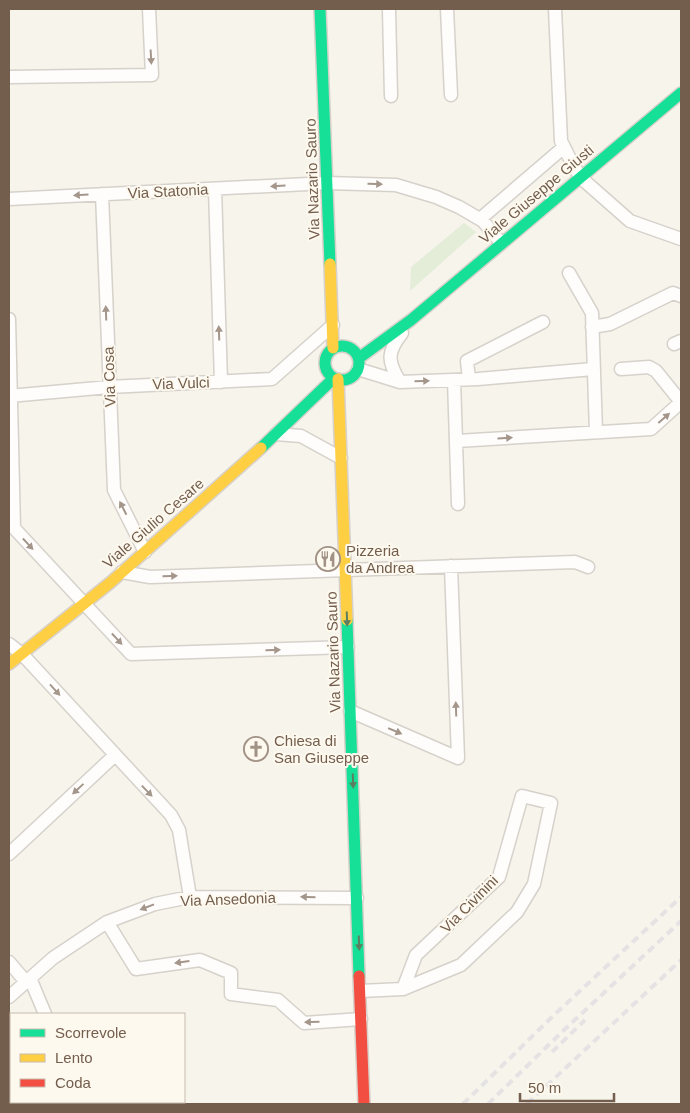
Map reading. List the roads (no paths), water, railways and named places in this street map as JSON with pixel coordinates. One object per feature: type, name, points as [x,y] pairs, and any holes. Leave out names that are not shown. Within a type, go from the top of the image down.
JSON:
[{"type":"street","points":[[9,77],[152,74],[149,9]]},
{"type":"street","name":"Via Nazario Sauro","points":[[320,9],[333,325],[337,347]]},
{"type":"street","points":[[389,9],[392,96]]},
{"type":"street","points":[[448,9],[451,95]]},
{"type":"street","points":[[555,9],[561,141],[580,177],[630,221],[681,239]]},
{"type":"street","name":"Viale Giuseppe Giusti","points":[[336,378],[350,378],[358,363],[681,93]]},
{"type":"street","points":[[480,219],[564,147]]},
{"type":"street","name":"Via Statonia","points":[[9,199],[327,183],[396,185],[436,197],[459,207],[480,219],[502,242]]},
{"type":"street","points":[[215,189],[221,382]]},
{"type":"street","name":"Via Cosa","points":[[102,194],[114,490],[145,552]]},
{"type":"street","points":[[569,273],[592,313],[596,432]]},
{"type":"street","points":[[592,327],[610,324],[673,293],[681,296]]},
{"type":"street","points":[[9,319],[14,528],[131,654],[348,647]]},
{"type":"street","points":[[400,382],[390,363],[390,353],[392,346],[411,320]]},
{"type":"street","name":"Viale Giuseppe Giusti","points":[[337,347],[375,338],[411,320]]},
{"type":"street","points":[[468,379],[467,361],[543,322]]},
{"type":"street","name":"Via Vulci","points":[[10,396],[109,387],[272,379],[333,325]]},
{"type":"street","points":[[336,378],[327,371],[326,358],[337,347],[352,349],[358,363],[400,382],[454,380],[593,369]]},
{"type":"street","name":"Viale Giulio Cesare","points":[[311,397],[313,385],[326,358]]},
{"type":"street","points":[[457,441],[651,429],[681,402],[656,370],[649,367],[622,369]]},
{"type":"street","name":"Via Nazario Sauro","points":[[336,378],[341,458],[364,1104]]},
{"type":"street","name":"Viale Giulio Cesare","points":[[9,664],[145,552],[276,434],[311,397],[336,378]]},
{"type":"street","points":[[454,380],[458,504]]},
{"type":"street","points":[[276,434],[302,436],[341,458]]},
{"type":"street","points":[[122,572],[150,577],[575,562],[588,567]]},
{"type":"street","points":[[350,711],[458,758],[451,566]]},
{"type":"street","points":[[9,644],[22,654],[114,756],[171,815],[179,830],[190,897]]},
{"type":"street","points":[[9,854],[114,756]]},
{"type":"street","name":"Via Civinini","points":[[360,991],[403,989],[462,965],[517,912],[534,884],[551,803],[522,796],[499,876],[416,955],[403,989]]},
{"type":"street","name":"Via Ansedonia","points":[[9,997],[53,958],[107,922],[155,904],[190,897],[357,898]]},
{"type":"street","points":[[107,922],[136,969],[200,960],[231,974],[230,994],[278,1000],[304,1023],[360,1020]]},
{"type":"street","points":[[9,962],[28,980],[44,1013]]},
{"type":"railway","points":[[463,1104],[553,1016],[681,897]]},
{"type":"railway","points":[[488,1104],[681,921]]},
{"type":"railway","points":[[527,1104],[681,960]]},
{"type":"railway","points":[[552,1052],[585,1020]]},
{"type":"place","name":"Pizzeria da Andrea","points":[[328,559]]},
{"type":"place","name":"Chiesa di San Giuseppe","points":[[256,749]]}]
